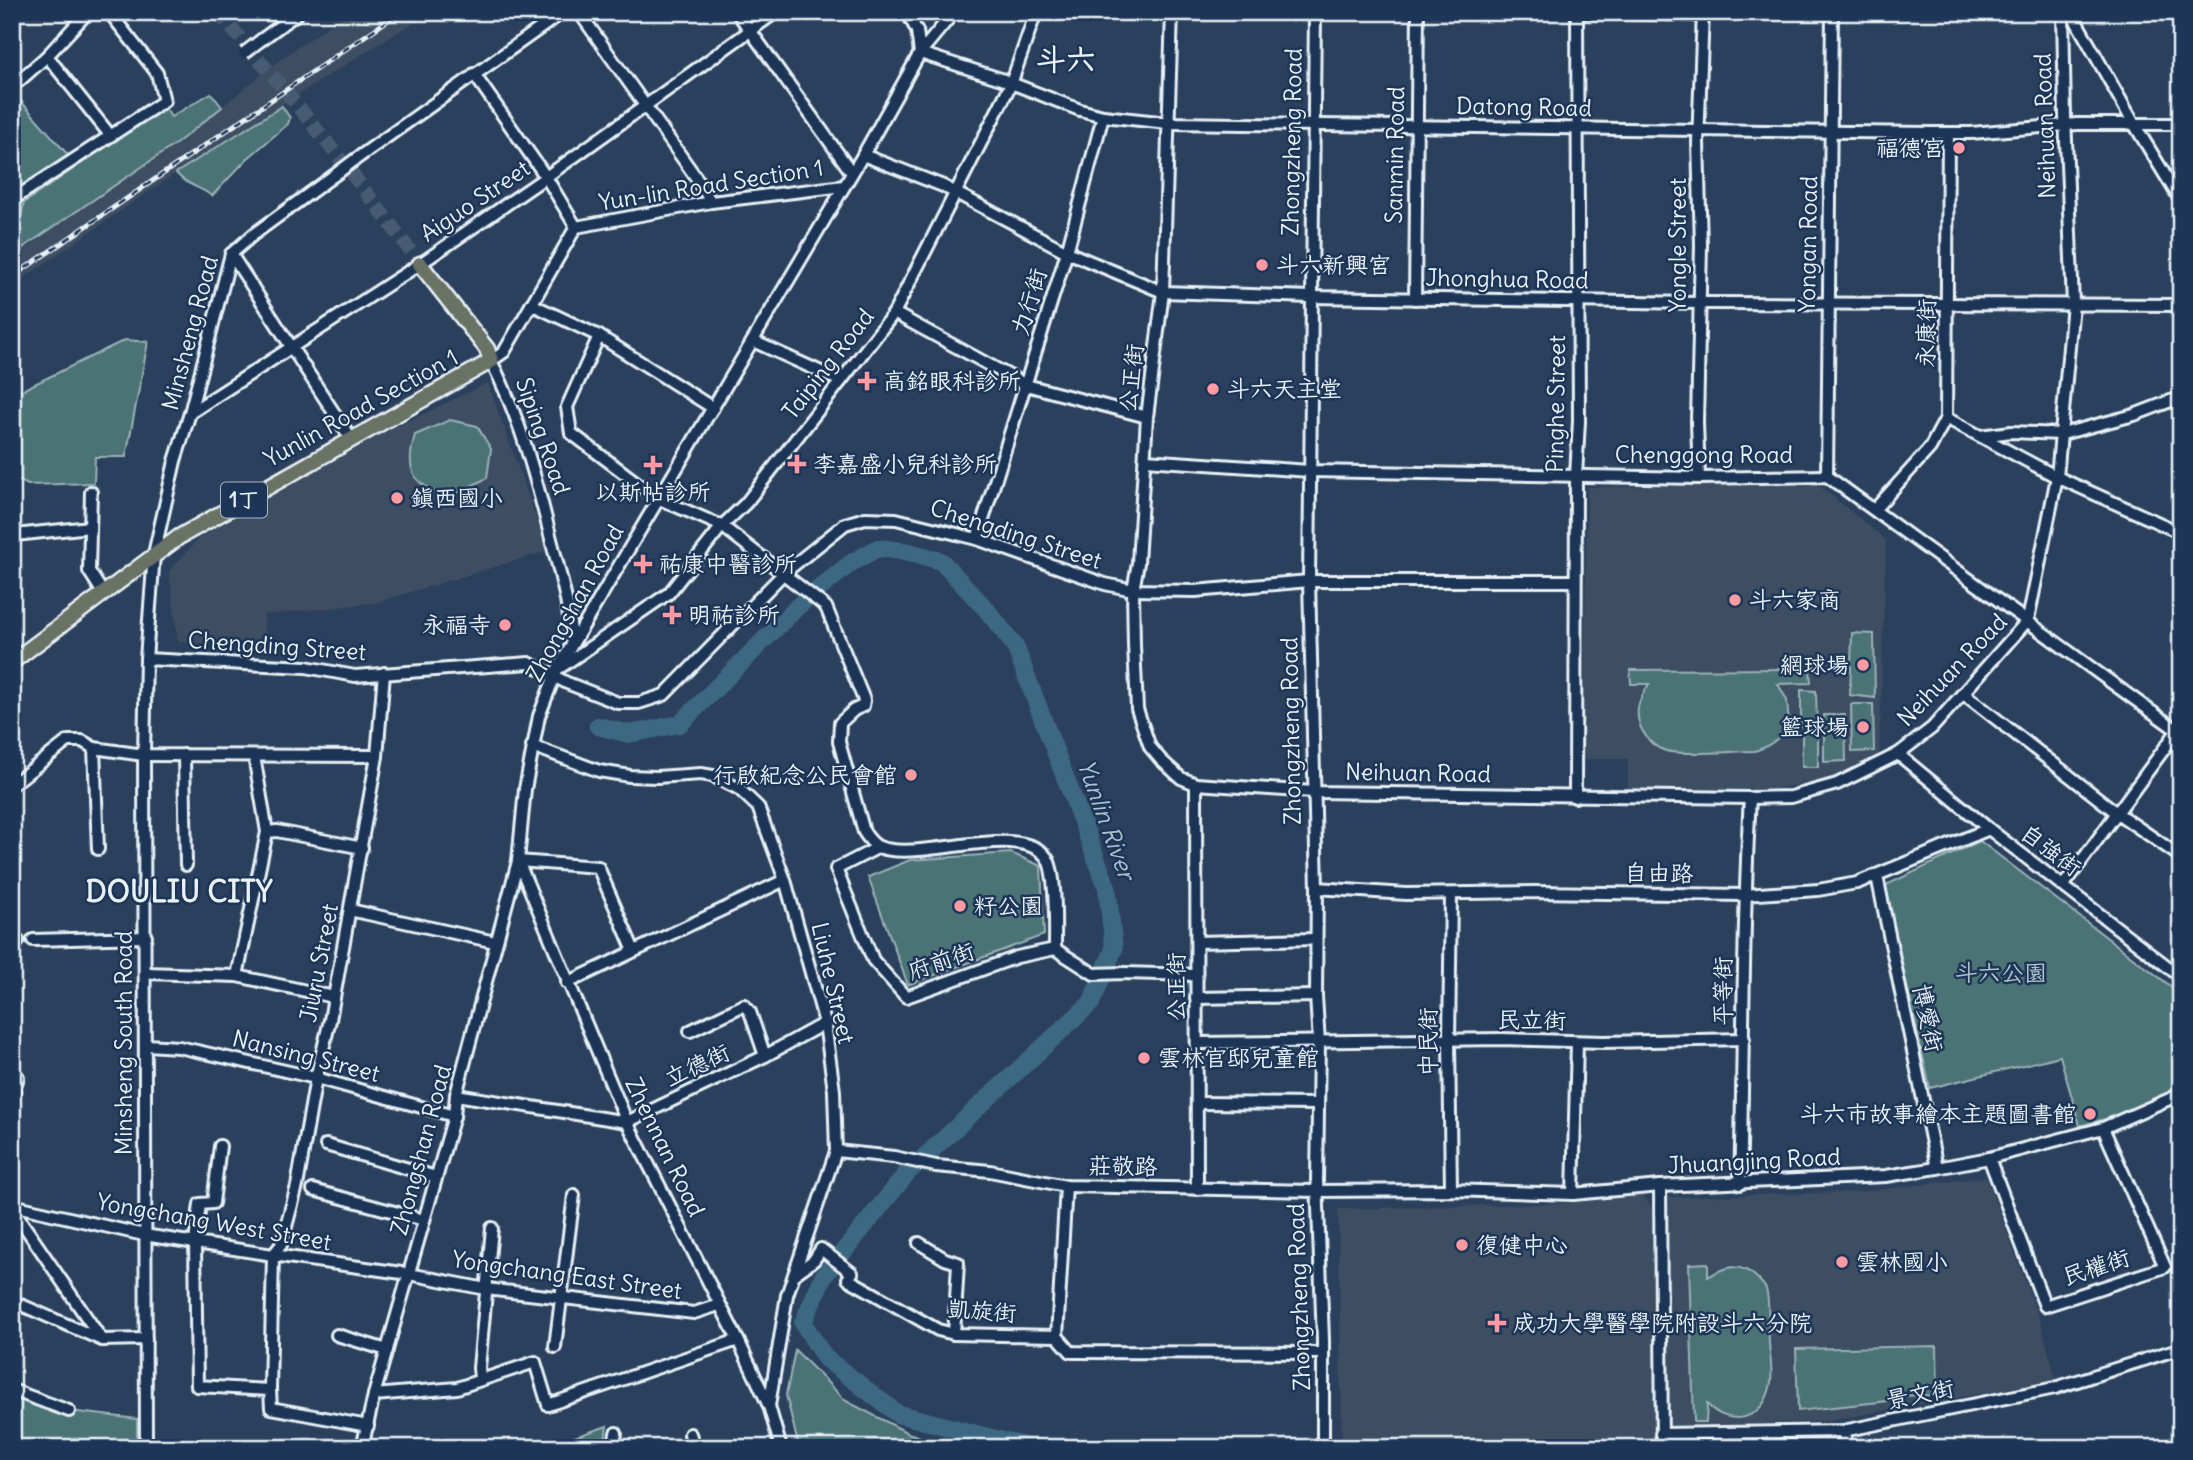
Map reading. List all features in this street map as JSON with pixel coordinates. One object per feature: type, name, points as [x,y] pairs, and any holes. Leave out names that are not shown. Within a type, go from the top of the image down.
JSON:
[{"type":"main road","name":"Siping Road","points":[[420,264],[487,349],[491,361]]},
{"type":"main road","name":"Yunlin Road Section 1","points":[[12,662],[179,537],[491,361]]},
{"type":"street","points":[[19,81],[47,56],[88,12]]},
{"type":"street","points":[[12,200],[164,101],[157,73],[109,12]]},
{"type":"street","points":[[244,53],[299,12]]},
{"type":"street","points":[[563,12],[474,74],[546,177],[576,227]]},
{"type":"street","points":[[579,12],[711,202]]},
{"type":"street","points":[[737,12],[852,173]]},
{"type":"street","name":"Aiguo Street","points":[[190,413],[420,264],[776,12]]},
{"type":"street","points":[[907,12],[917,32],[920,53]]},
{"type":"street","name":"Zhongshan Road","points":[[362,1448],[374,1395],[454,1116],[456,1095],[517,861],[532,746],[539,716],[556,673],[657,498],[863,155],[920,53],[954,12]]},
{"type":"street","name":"Taiping Road","points":[[556,673],[669,593],[722,526],[746,503],[894,313],[1011,84],[1036,12]]},
{"type":"street","name":"公正街","points":[[1150,747],[1137,709],[1133,590],[1138,563],[1147,417],[1163,292],[1172,12]]},
{"type":"street","name":"Zhongzheng Road","points":[[1315,12],[1309,581],[1317,888],[1317,1191],[1323,1353],[1323,1448]]},
{"type":"street","name":"Sanmin Road","points":[[1415,299],[1418,12]]},
{"type":"street","name":"Pinghe Street","points":[[1575,797],[1577,12]]},
{"type":"street","points":[[1585,12],[1703,14]]},
{"type":"street","name":"Yongan Road","points":[[1827,476],[1832,12]]},
{"type":"street","name":"Yongle Street","points":[[1699,478],[1699,131],[1703,14]]},
{"type":"street","points":[[2066,15],[2129,124],[2181,201]]},
{"type":"street","name":"Neihuan Road","points":[[1150,747],[1181,778],[1196,784],[1314,792],[1750,798],[1791,797],[1837,784],[1898,754],[1932,728],[2028,620],[2057,477],[2073,304],[2065,117],[2066,15]]},
{"type":"street","name":"Datong Road","points":[[920,53],[1103,116],[1168,123],[1948,133],[2077,124],[2181,124]]},
{"type":"street","points":[[47,56],[110,135]]},
{"type":"street","name":"Minsheng Road","points":[[154,554],[175,461],[190,413],[230,254],[474,74]]},
{"type":"street","name":"力行街","points":[[978,539],[1067,252],[1103,116]]},
{"type":"street","name":"永康街","points":[[1875,509],[1930,448],[1946,418],[1948,133]]},
{"type":"street","name":"Jhonghua Road","points":[[863,155],[955,191],[1067,252],[1163,292],[1699,303],[2181,305]]},
{"type":"street","name":"Yun-lin Road Section 1","points":[[491,361],[503,352],[576,227],[711,202],[844,186]]},
{"type":"street","points":[[230,254],[351,439]]},
{"type":"street","points":[[531,304],[599,336],[713,408]]},
{"type":"street","points":[[894,313],[1026,385],[1147,417]]},
{"type":"street","points":[[599,336],[567,407],[570,433],[657,498],[722,526],[826,607],[864,700],[863,706],[854,710],[840,723],[839,742],[864,832],[870,841],[879,847],[900,851],[1017,841],[1037,848],[1048,858],[1052,877],[1055,949],[1094,974],[1195,975]]},
{"type":"street","points":[[753,341],[841,381]]},
{"type":"street","name":"Siping Road","points":[[491,361],[503,384],[536,475],[570,609],[572,644]]},
{"type":"street","points":[[1980,436],[2011,432],[2062,434],[2134,415],[2181,397]]},
{"type":"street","points":[[1946,418],[2057,477],[2181,533]]},
{"type":"street","name":"Chenggong Road","points":[[1145,460],[1310,471],[1699,478],[1827,476]]},
{"type":"street","points":[[1827,476],[2179,732],[2064,885]]},
{"type":"street","points":[[91,492],[89,571],[103,593]]},
{"type":"street","name":"Chengding Street","points":[[146,659],[306,667],[355,676],[530,663],[618,703],[639,703],[664,695],[785,574],[845,524],[865,519],[896,519],[978,539],[1105,584],[1133,590],[1195,591],[1309,581],[1575,581]]},
{"type":"street","points":[[15,535],[90,527]]},
{"type":"street","name":"Minsheng South Road","points":[[146,1448],[144,1235],[147,1045],[144,755],[146,659],[154,554]]},
{"type":"street","name":"Jiuru Street","points":[[273,1255],[281,1245],[297,1186],[316,1078],[334,997],[377,756],[384,673]]},
{"type":"street","points":[[1963,693],[2117,813],[2181,857]]},
{"type":"street","points":[[12,785],[68,741],[82,741],[94,748],[144,755],[377,756]]},
{"type":"street","name":"Liuhe Street","points":[[532,746],[599,771],[657,777],[701,774],[713,776],[739,789],[758,807],[785,880],[825,1023],[834,1091],[836,1151],[787,1295],[769,1406]]},
{"type":"street","points":[[94,748],[97,849]]},
{"type":"street","name":"自強街","points":[[1898,754],[1989,830],[2181,977]]},
{"type":"street","points":[[184,755],[186,865]]},
{"type":"street","points":[[237,976],[267,832],[254,756]]},
{"type":"street","name":"公正街","points":[[1196,784],[1197,1189]]},
{"type":"street","name":"平等街","points":[[1740,1184],[1744,895],[1750,798]]},
{"type":"street","name":"自由路","points":[[1317,888],[1451,894],[1534,892],[1744,895],[1818,890],[1857,883],[1877,876],[1989,830]]},
{"type":"street","points":[[267,832],[277,831],[362,848]]},
{"type":"street","name":"府前街","points":[[879,847],[836,869],[873,960],[906,997],[1017,957],[1055,949]]},
{"type":"street","points":[[517,861],[598,867],[634,951]]},
{"type":"street","name":"Zhennan Road","points":[[517,861],[627,1122],[738,1340],[769,1406],[781,1448]]},
{"type":"street","name":"博愛街","points":[[1877,876],[1937,1168]]},
{"type":"street","points":[[567,983],[785,880]]},
{"type":"street","name":"中民街","points":[[1451,894],[1451,1190]]},
{"type":"street","points":[[350,910],[495,942]]},
{"type":"street","points":[[33,940],[146,937]]},
{"type":"street","points":[[1197,942],[1316,939]]},
{"type":"street","points":[[146,973],[237,976],[334,997]]},
{"type":"street","points":[[1196,998],[1316,996]]},
{"type":"street","points":[[690,1031],[744,1006],[750,1012],[765,1056]]},
{"type":"street","name":"立德街","points":[[627,1122],[765,1056],[825,1023]]},
{"type":"street","name":"民立街","points":[[1198,1043],[1744,1039]]},
{"type":"street","points":[[1573,1195],[1577,1042]]},
{"type":"street","name":"Nansing Street","points":[[147,1045],[179,1047],[316,1078],[454,1116]]},
{"type":"street","points":[[12,1096],[18,1077]]},
{"type":"street","name":"Jhuangjing Road","points":[[1317,1191],[1451,1190],[1573,1195],[1660,1186],[1886,1176],[1989,1158],[2103,1128],[2181,1094]]},
{"type":"street","points":[[456,1095],[627,1122]]},
{"type":"street","points":[[1198,1103],[1318,1104]]},
{"type":"street","name":"民權街","points":[[1989,1158],[2045,1306],[2165,1267],[2103,1128]]},
{"type":"street","points":[[326,1145],[436,1177]]},
{"type":"street","points":[[220,1146],[213,1203],[200,1204],[195,1242],[197,1386],[270,1390]]},
{"type":"street","name":"莊敬路","points":[[836,1151],[990,1171],[1066,1186],[1317,1191]]},
{"type":"street","points":[[1066,1186],[1057,1336],[1071,1352],[1323,1353]]},
{"type":"street","points":[[1660,1186],[1662,1448]]},
{"type":"street","points":[[313,1191],[424,1220]]},
{"type":"street","points":[[555,1347],[574,1195]]},
{"type":"street","points":[[12,1207],[102,1340]]},
{"type":"street","name":"Yongchang West Street","points":[[12,1207],[144,1235],[409,1274]]},
{"type":"street","points":[[480,1378],[478,1368],[492,1228]]},
{"type":"street","points":[[919,1243],[945,1259],[958,1263],[954,1334]]},
{"type":"street","name":"凱旋街","points":[[796,1273],[814,1260],[821,1249],[852,1273],[848,1279],[938,1330],[954,1334],[1057,1336]]},
{"type":"street","points":[[273,1255],[271,1408],[368,1426]]},
{"type":"street","name":"Yongchang East Street","points":[[409,1274],[486,1289],[694,1314],[719,1305]]},
{"type":"street","points":[[13,1303],[102,1340],[146,1339]]},
{"type":"street","points":[[337,1335],[387,1350]]},
{"type":"street","points":[[374,1395],[457,1388],[480,1378],[535,1362],[548,1405],[738,1340]]},
{"type":"street","name":"景文街","points":[[1661,1434],[1843,1431],[2055,1388],[2181,1348]]},
{"type":"street","points":[[12,1390],[69,1411]]},
{"type":"street","points":[[1843,1431],[1848,1448]]},
{"type":"street","points":[[614,1448],[616,1433]]},
{"type":"street","points":[[690,1434],[695,1448]]},
{"type":"shaded area","points":[[349,12],[435,12],[401,30],[202,155],[12,286],[12,255],[177,143],[282,58]]},
{"type":"shaded area","name":"鎮西國小","points":[[488,383],[548,551],[374,603],[264,615],[264,648],[178,642],[169,571],[201,536],[329,459]]},
{"type":"shaded area","name":"斗六家商","points":[[1816,483],[1886,540],[1879,760],[1834,779],[1774,789],[1628,790],[1628,759],[1583,759],[1587,487]]},
{"type":"shaded area","name":"雲林國小","points":[[1986,1177],[2042,1326],[2056,1380],[1828,1421],[1670,1428],[1664,1197],[1857,1192]]},
{"type":"shaded area","name":"成功大學醫學院附設斗六分院","points":[[1643,1195],[1653,1210],[1655,1448],[1342,1448],[1338,1209],[1569,1203]]},
{"type":"green space","points":[[12,91],[69,156],[12,194]]},
{"type":"green space","points":[[211,93],[222,107],[177,143],[12,255],[12,227],[21,216],[24,203],[164,106],[171,117]]},
{"type":"green space","points":[[282,106],[290,118],[288,124],[247,159],[212,196],[184,181],[176,173]]},
{"type":"green space","points":[[125,340],[148,342],[126,457],[95,457],[94,483],[28,485],[12,477],[12,395]]},
{"type":"green space","points":[[450,420],[477,426],[491,449],[487,478],[447,498],[419,481],[411,467],[411,458],[415,435]]},
{"type":"green space","name":"網球場","points":[[1852,633],[1874,634],[1875,698],[1850,695]]},
{"type":"green space","points":[[1810,669],[1811,683],[1778,684],[1787,700],[1789,726],[1774,742],[1755,751],[1696,753],[1666,751],[1647,738],[1639,723],[1638,711],[1640,700],[1649,684],[1631,684],[1630,670]]},
{"type":"green space","points":[[1801,690],[1816,691],[1817,726],[1801,726]]},
{"type":"green space","name":"籃球場","points":[[1851,704],[1873,704],[1874,751],[1852,752]]},
{"type":"green space","name":"籃球場","points":[[1824,715],[1845,715],[1846,761],[1824,762]]},
{"type":"green space","points":[[1802,731],[1818,731],[1818,767],[1802,767]]},
{"type":"green space","name":"斗六公園","points":[[1980,841],[2181,994],[2181,1092],[2080,1126],[2060,1056],[1930,1088],[1884,886]]},
{"type":"green space","name":"籽公園","points":[[1011,853],[1041,866],[1044,935],[908,985],[868,877],[910,860]]},
{"type":"green space","points":[[1708,1263],[1708,1277],[1726,1268],[1744,1269],[1766,1289],[1771,1379],[1765,1401],[1751,1415],[1733,1418],[1724,1416],[1707,1404],[1706,1422],[1694,1422],[1689,1264]]},
{"type":"green space","points":[[1937,1346],[1938,1395],[1888,1396],[1888,1401],[1798,1411],[1796,1349]]},
{"type":"green space","points":[[795,1350],[846,1401],[908,1433],[953,1448],[799,1448],[786,1395]]},
{"type":"green space","points":[[12,1393],[69,1411],[137,1419],[137,1448],[12,1448]]},
{"type":"green space","points":[[607,1426],[604,1448],[542,1448]]},
{"type":"waterway","name":"Yunlin River","points":[[598,726],[629,734],[680,724],[798,606],[851,563],[878,548],[909,552],[941,561],[986,609],[1015,646],[1107,887],[1114,949],[1091,1003],[908,1172],[823,1277],[803,1323],[825,1358],[898,1414],[1031,1448]]},
{"type":"tunnel","points":[[217,12],[322,135],[420,264]]},
{"type":"railway","points":[[12,277],[400,12]]},
{"type":"place","name":"福德宮","points":[[1959,148]]},
{"type":"place","name":"斗六新興宮","points":[[1262,265]]},
{"type":"place","name":"高銘眼科診所","points":[[867,381]]},
{"type":"place","name":"斗六天主堂","points":[[1213,389]]},
{"type":"place","name":"李嘉盛小兒科診所","points":[[797,464]]},
{"type":"place","name":"以斯帖診所","points":[[653,465]]},
{"type":"place","name":"鎮西國小","points":[[397,498]]},
{"type":"place","name":"祐康中醫診所","points":[[643,564]]},
{"type":"place","name":"斗六家商","points":[[1735,600]]},
{"type":"place","name":"明祐診所","points":[[672,615]]},
{"type":"place","name":"永福寺","points":[[505,625]]},
{"type":"place","name":"網球場","points":[[1863,665]]},
{"type":"place","name":"籃球場","points":[[1863,727]]},
{"type":"place","name":"行啟紀念公民會館","points":[[911,775]]},
{"type":"place","name":"籽公園","points":[[960,906]]},
{"type":"place","name":"雲林官邸兒童館","points":[[1144,1058]]},
{"type":"place","name":"斗六市故事繪本主題圖書館","points":[[2090,1114]]},
{"type":"place","name":"復健中心","points":[[1462,1245]]},
{"type":"place","name":"雲林國小","points":[[1842,1262]]},
{"type":"place","name":"成功大學醫學院附設斗六分院","points":[[1497,1323]]},
{"type":"district","name":"斗六","points":[[1066,60]]},
{"type":"district","name":"DOULIU CITY","points":[[179,892]]}]
